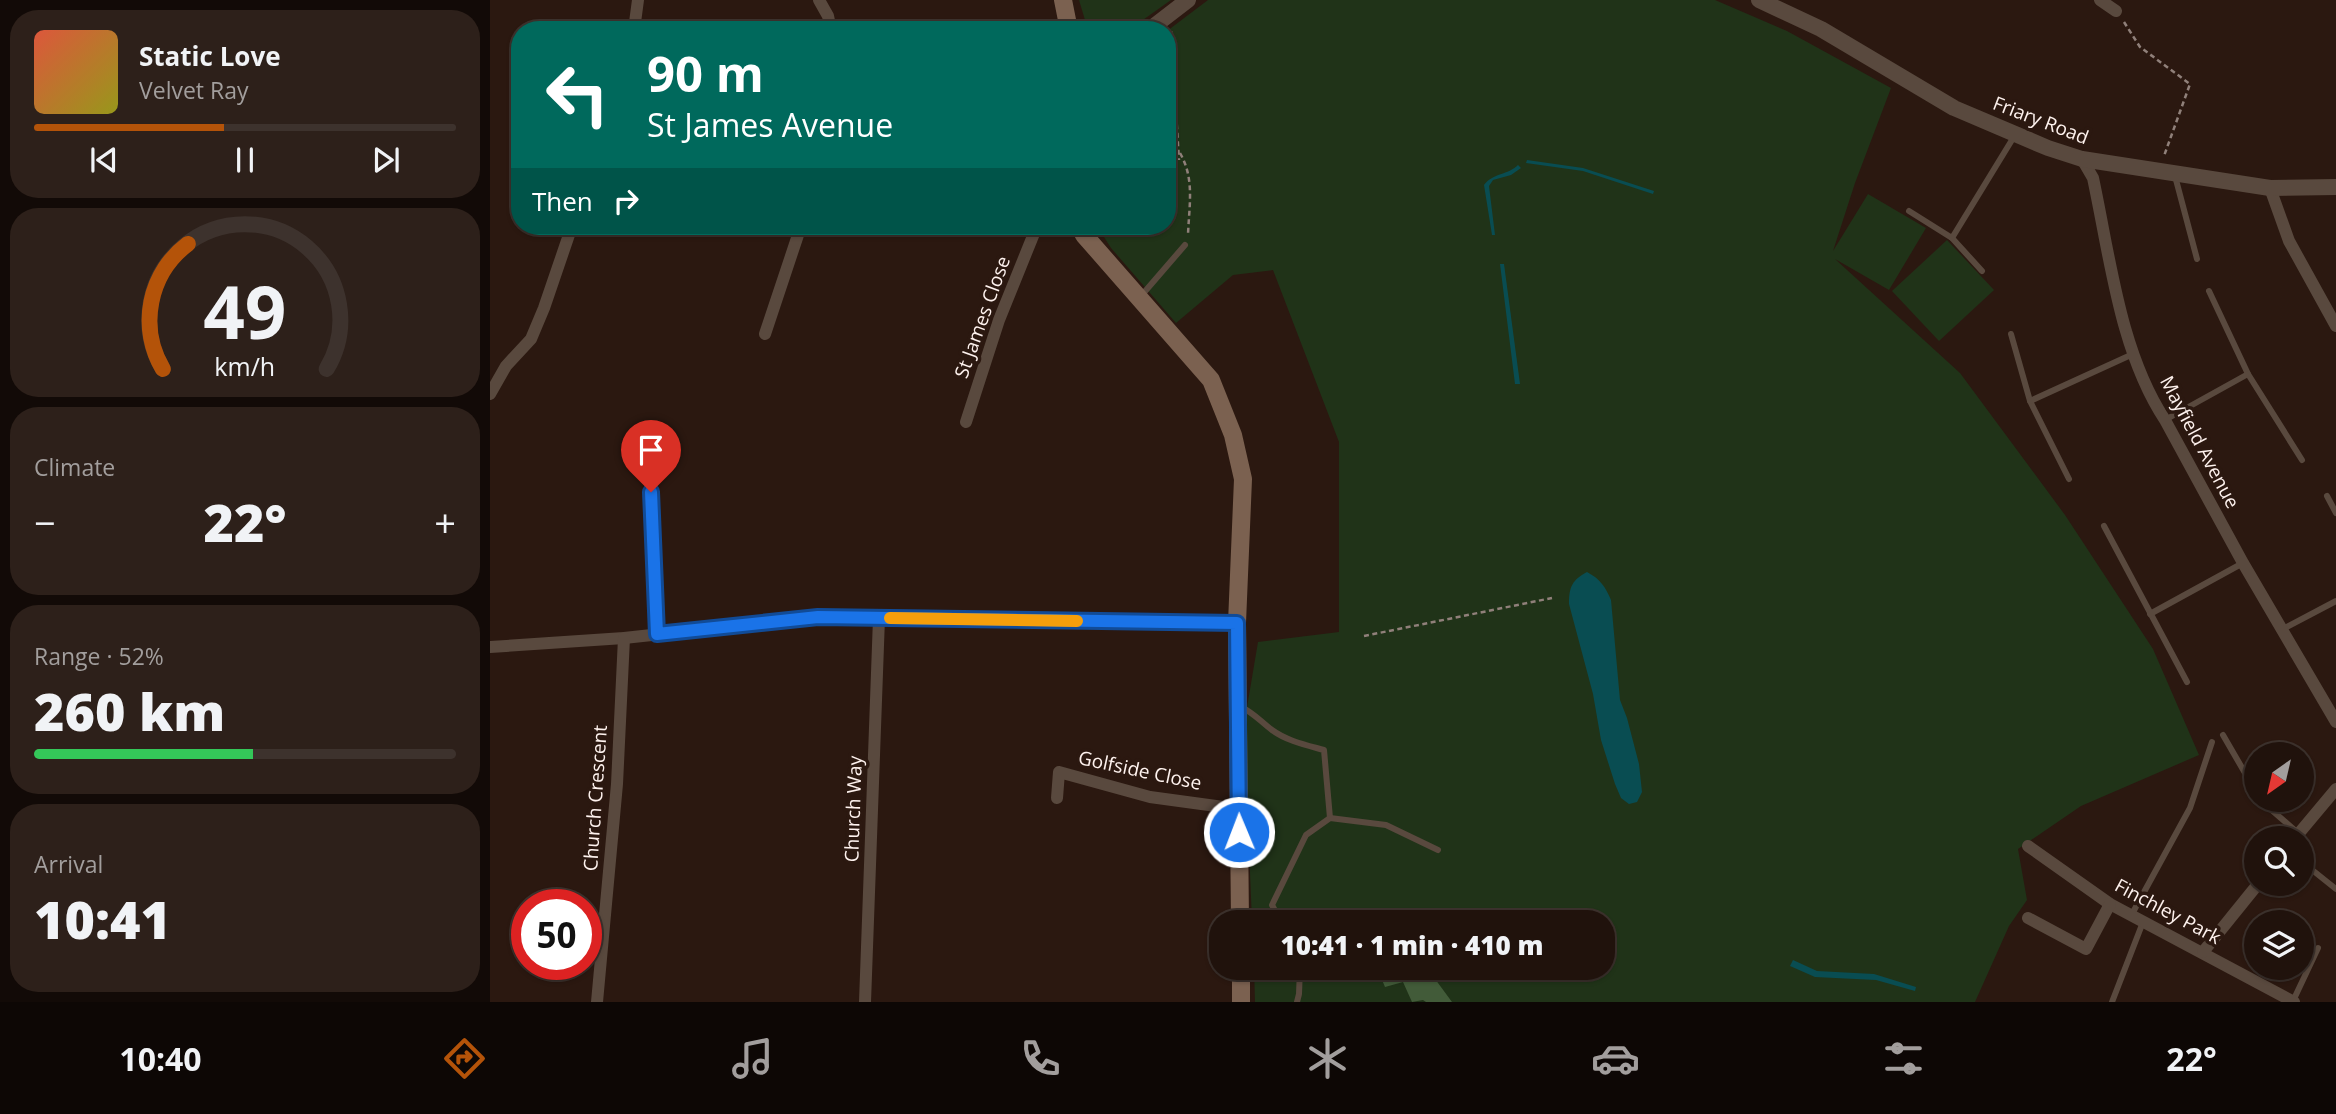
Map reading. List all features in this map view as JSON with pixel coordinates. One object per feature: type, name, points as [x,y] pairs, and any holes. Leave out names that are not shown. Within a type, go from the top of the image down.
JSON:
[{"type":"main road","points":[[1063,0],[1067,21]]},
{"type":"main road","points":[[1084,235],[1211,380],[1233,435],[1243,479],[1237,623],[1240,910]]},
{"type":"main road","points":[[1241,980],[1241,1002]]},
{"type":"street","points":[[635,21],[638,0]]},
{"type":"street","points":[[820,0],[829,21]]},
{"type":"street","points":[[1160,21],[1188,0]]},
{"type":"street","name":"Friary Road","points":[[1759,0],[1821,29],[1954,108],[2015,135],[2082,159],[2270,188],[2336,187]]},
{"type":"street","points":[[2099,0],[2116,11]]},
{"type":"street","name":"Mayfield Avenue","points":[[2082,159],[2093,178],[2125,329],[2152,401],[2336,722]]},
{"type":"street","points":[[2270,188],[2289,241],[2336,326]]},
{"type":"street","points":[[490,394],[506,366],[530,339],[544,308],[569,235]]},
{"type":"street","points":[[765,334],[798,235]]},
{"type":"street","name":"St James Close","points":[[966,422],[999,320],[1033,235]]},
{"type":"street","points":[[651,492],[657,634]]},
{"type":"street","points":[[490,647],[624,638],[818,617],[1237,623]]},
{"type":"street","name":"Church Way","points":[[864,1002],[879,618]]},
{"type":"street","name":"Church Crescent","points":[[597,1002],[617,783],[624,638]]},
{"type":"street","name":"Golfside Close","points":[[1057,798],[1059,772],[1150,797],[1238,809]]},
{"type":"street","points":[[2305,826],[2336,789]]},
{"type":"street","name":"Finchley Park","points":[[2028,846],[2110,904],[2293,1002]]},
{"type":"street","points":[[2203,952],[2248,896]]},
{"type":"street","points":[[2028,918],[2086,948],[2110,904]]},
{"type":"lane","points":[[1952,239],[2015,135]]},
{"type":"lane","points":[[2175,174],[2197,259]]},
{"type":"lane","points":[[1909,211],[1952,239],[1982,271]]},
{"type":"lane","points":[[1139,298],[1185,245]]},
{"type":"lane","points":[[2209,291],[2248,374],[2302,460]]},
{"type":"lane","points":[[2011,334],[2030,401],[2069,479]]},
{"type":"lane","points":[[2030,401],[2134,353]]},
{"type":"lane","points":[[2165,420],[2248,374]]},
{"type":"lane","points":[[2326,496],[2336,513]]},
{"type":"lane","points":[[2104,526],[2187,682]]},
{"type":"lane","points":[[2150,614],[2243,563]]},
{"type":"lane","points":[[2283,629],[2336,601]]},
{"type":"lane","points":[[1238,704],[1290,740],[1324,750],[1330,817]]},
{"type":"lane","points":[[2223,736],[2244,772]]},
{"type":"lane","points":[[2131,915],[2190,808],[2212,742]]},
{"type":"lane","points":[[2272,812],[2287,826]]},
{"type":"lane","points":[[1275,910],[1272,905],[1306,835],[1330,817],[1386,825],[1438,850]]},
{"type":"lane","points":[[2314,871],[2336,889]]},
{"type":"lane","points":[[2112,1002],[2144,922]]},
{"type":"lane","points":[[2293,1002],[2318,948]]},
{"type":"lane","points":[[1297,1002],[1300,980]]},
{"type":"path","points":[[2116,11],[2140,47],[2190,84],[2158,172]]},
{"type":"path","points":[[1170,13],[1171,21]]},
{"type":"path","points":[[1176,97],[1179,160]]},
{"type":"path","points":[[1180,153],[1189,169],[1191,182],[1185,245]]},
{"type":"path","points":[[1364,636],[1552,597]]},
{"type":"green space","points":[[1079,0],[1171,0],[1141,21],[1085,21]]},
{"type":"green space","points":[[1208,0],[1715,0],[1787,31],[1891,88],[1833,251],[1868,194],[1926,228],[1889,290],[1835,259],[1960,373],[2065,515],[2153,649],[2199,755],[2081,806],[2018,849],[2027,900],[2009,926],[1975,1002],[1255,1002],[1254,980],[1615,980],[1615,910],[1252,910],[1244,725],[1258,642],[1339,632],[1339,442],[1273,270],[1233,275],[1176,323],[1103,235],[1176,235],[1176,24]]},
{"type":"green space","points":[[1947,240],[1994,290],[1939,341],[1892,291]]},
{"type":"green space","points":[[1382,980],[1436,980],[1452,1002],[1412,1002],[1403,982],[1385,987]]},
{"type":"water","points":[[1527,160],[1583,168],[1654,191],[1653,194],[1583,171],[1526,163]]},
{"type":"water","points":[[1518,165],[1521,168],[1511,175],[1493,180],[1489,186],[1495,235],[1492,235],[1484,185]]},
{"type":"water","points":[[1500,264],[1504,264],[1520,384],[1515,384]]},
{"type":"water","points":[[1587,572],[1602,583],[1611,600],[1620,700],[1639,764],[1642,792],[1637,802],[1629,804],[1621,798],[1601,740],[1593,694],[1569,604],[1572,585]]},
{"type":"water","points":[[1793,960],[1817,971],[1874,974],[1916,987],[1915,991],[1876,980],[1815,977],[1790,966]]},
{"type":"slow traffic","points":[[890,618],[1077,621]]},
{"type":"route","points":[[651,492],[657,634],[818,617],[1237,623],[1239,832]]}]
